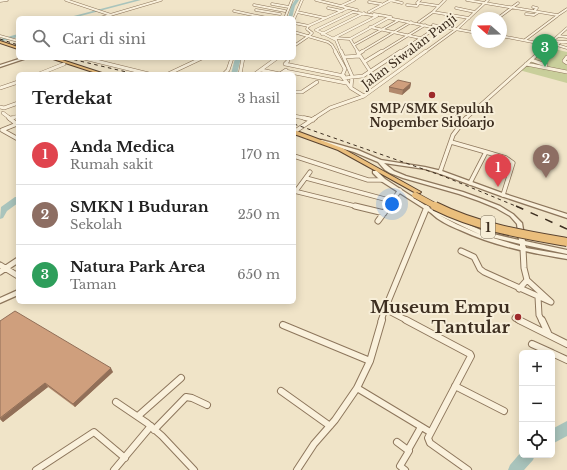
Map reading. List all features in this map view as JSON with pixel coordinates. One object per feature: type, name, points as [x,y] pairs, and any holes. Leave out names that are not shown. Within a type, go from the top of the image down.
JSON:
[{"type":"highway","points":[[0,42],[16,48]]},
{"type":"highway","points":[[0,42],[16,48]]},
{"type":"highway","points":[[51,60],[90,72]]},
{"type":"highway","points":[[58,60],[97,72]]},
{"type":"highway","name":"1","points":[[296,134],[321,141],[340,149],[416,194],[450,209],[483,221],[521,230],[567,237]]},
{"type":"highway","name":"1","points":[[296,134],[333,149],[448,212],[480,224],[531,236],[567,242]]},
{"type":"street","points":[[0,1],[7,0]]},
{"type":"street","points":[[66,0],[111,15]]},
{"type":"street","points":[[107,16],[161,0]]},
{"type":"street","points":[[256,10],[287,14],[292,0]]},
{"type":"street","points":[[295,16],[297,8],[302,0]]},
{"type":"street","points":[[288,61],[285,64],[343,77],[362,76],[436,28],[411,22],[386,19],[369,12],[316,0]]},
{"type":"street","points":[[341,6],[354,0]]},
{"type":"street","points":[[369,12],[381,4],[391,0],[402,3]]},
{"type":"street","points":[[419,3],[417,3],[420,0]]},
{"type":"street","points":[[419,22],[433,12],[445,0]]},
{"type":"street","points":[[467,0],[557,16]]},
{"type":"street","name":"Jalan Siwalan Panji","points":[[475,12],[488,0]]},
{"type":"street","points":[[369,2],[381,4]]},
{"type":"street","points":[[407,5],[417,6],[419,3],[439,6]]},
{"type":"street","points":[[506,12],[518,3]]},
{"type":"street","points":[[272,4],[290,8]]},
{"type":"street","points":[[254,5],[285,11]]},
{"type":"street","points":[[533,7],[537,8],[534,11]]},
{"type":"street","points":[[278,16],[290,8]]},
{"type":"street","points":[[328,8],[342,11]]},
{"type":"street","points":[[296,23],[308,26],[348,8]]},
{"type":"street","points":[[456,8],[475,12]]},
{"type":"street","points":[[524,40],[567,9]]},
{"type":"street","points":[[234,11],[258,16]]},
{"type":"street","points":[[297,12],[325,18]]},
{"type":"street","points":[[386,19],[350,39],[334,38],[322,34],[316,29],[352,12],[471,32]]},
{"type":"street","points":[[433,12],[469,18]]},
{"type":"street","points":[[526,14],[534,15],[539,12]]},
{"type":"street","points":[[322,34],[364,13]]},
{"type":"street","points":[[334,38],[378,16]]},
{"type":"street","name":"Jalan Siwalan Panji","points":[[296,132],[336,106],[364,96],[469,18]]},
{"type":"street","points":[[354,46],[399,20]]},
{"type":"street","points":[[344,57],[359,55],[396,33],[411,22]]},
{"type":"street","points":[[364,62],[424,25]]},
{"type":"street","points":[[308,26],[307,30],[312,33],[310,35]]},
{"type":"street","points":[[370,27],[420,38]]},
{"type":"street","points":[[440,172],[453,135],[464,120],[567,28]]},
{"type":"street","points":[[296,32],[326,40],[332,45],[344,69],[343,77],[346,83],[364,96]]},
{"type":"street","points":[[296,45],[310,35]]},
{"type":"street","points":[[0,36],[16,41]]},
{"type":"street","points":[[559,36],[567,37]]},
{"type":"street","points":[[507,37],[548,45]]},
{"type":"street","points":[[334,38],[352,77],[351,88]]},
{"type":"street","points":[[350,39],[370,71]]},
{"type":"street","points":[[552,41],[558,43],[567,42]]},
{"type":"street","points":[[296,42],[300,43]]},
{"type":"street","points":[[11,45],[16,43]]},
{"type":"street","points":[[558,43],[557,45],[567,48]]},
{"type":"street","points":[[386,48],[399,52]]},
{"type":"street","points":[[567,57],[564,61],[567,62]]},
{"type":"street","points":[[0,66],[19,60]]},
{"type":"street","points":[[92,60],[142,72]]},
{"type":"street","points":[[172,72],[198,60]]},
{"type":"street","points":[[225,72],[231,60]]},
{"type":"street","points":[[240,72],[243,60]]},
{"type":"street","points":[[258,72],[274,60]]},
{"type":"street","points":[[531,60],[546,66]]},
{"type":"street","points":[[44,72],[64,64]]},
{"type":"street","points":[[526,64],[546,66],[567,71]]},
{"type":"street","points":[[285,71],[292,65]]},
{"type":"street","points":[[262,70],[270,72]]},
{"type":"street","points":[[285,71],[290,72]]},
{"type":"street","points":[[296,73],[346,83]]},
{"type":"street","points":[[296,92],[302,92],[317,82]]},
{"type":"street","points":[[0,88],[14,83]]},
{"type":"street","points":[[0,107],[4,108],[16,104]]},
{"type":"street","points":[[3,113],[16,124]]},
{"type":"street","points":[[296,116],[313,120]]},
{"type":"street","points":[[10,119],[16,117]]},
{"type":"street","points":[[16,125],[2,130],[16,138]]},
{"type":"street","points":[[321,141],[356,151],[380,161],[425,168],[440,172],[503,196],[567,216]]},
{"type":"street","points":[[451,142],[512,161],[503,196]]},
{"type":"street","points":[[470,183],[486,152]]},
{"type":"street","points":[[296,157],[368,180],[383,180]]},
{"type":"street","points":[[380,161],[391,171],[471,197],[508,213],[520,224],[524,268],[527,280],[551,302],[519,289],[482,271],[474,257],[461,251]]},
{"type":"street","points":[[296,190],[310,172]]},
{"type":"street","points":[[375,172],[383,180],[428,207],[438,217],[453,226],[482,239],[567,252]]},
{"type":"street","points":[[306,178],[392,201]]},
{"type":"street","points":[[296,182],[301,183]]},
{"type":"street","points":[[378,221],[400,190]]},
{"type":"street","points":[[296,191],[384,213]]},
{"type":"street","points":[[297,470],[314,444],[330,426],[357,388],[370,361],[385,309],[423,215],[428,207]]},
{"type":"street","points":[[523,246],[567,258]]},
{"type":"street","points":[[0,272],[16,261]]},
{"type":"street","points":[[0,265],[16,275]]},
{"type":"street","points":[[519,289],[527,280]]},
{"type":"street","points":[[0,301],[16,293]]},
{"type":"street","points":[[538,297],[539,314],[548,333]]},
{"type":"street","points":[[385,309],[470,354],[471,356],[428,438],[430,443],[468,470]]},
{"type":"street","points":[[515,318],[548,333],[567,344]]},
{"type":"street","points":[[283,325],[370,361]]},
{"type":"street","points":[[532,344],[545,350]]},
{"type":"street","points":[[555,354],[567,360]]},
{"type":"street","points":[[138,416],[182,378]]},
{"type":"street","points":[[455,386],[504,411]]},
{"type":"street","points":[[357,388],[430,432]]},
{"type":"street","points":[[281,391],[330,426]]},
{"type":"street","points":[[114,470],[153,428],[186,398],[192,398],[208,405]]},
{"type":"street","points":[[116,402],[153,428],[194,470]]},
{"type":"street","points":[[405,470],[400,466],[421,427]]},
{"type":"street","points":[[37,470],[93,432],[99,435],[125,458]]},
{"type":"street","points":[[396,442],[408,450]]},
{"type":"green space","points":[[546,47],[567,52],[567,83],[519,70]]},
{"type":"building","points":[[398,80],[411,83],[403,90],[389,87]]},
{"type":"building","points":[[15,311],[111,368],[73,404],[45,383],[0,418],[0,321]]},
{"type":"waterway","points":[[76,16],[139,0]]},
{"type":"waterway","points":[[290,16],[293,6],[297,0]]},
{"type":"waterway","points":[[0,41],[16,36]]},
{"type":"waterway","points":[[234,72],[238,60]]},
{"type":"waterway","points":[[0,216],[4,209],[16,200]]},
{"type":"waterway","points":[[555,435],[567,428]]},
{"type":"waterway","points":[[515,470],[525,458]]},
{"type":"railway","points":[[0,39],[16,44]]},
{"type":"railway","points":[[76,60],[126,72]]},
{"type":"railway","points":[[296,125],[443,176],[518,207]]},
{"type":"railway","points":[[516,206],[567,229]]},
{"type":"place","name":"Natura Park Area","points":[[545,67]]},
{"type":"place","name":"SMP/SMK Sepuluh Nopember Sidoarjo","points":[[432,95]]},
{"type":"place","name":"SMKN 1 Buduran","points":[[546,178]]},
{"type":"place","name":"Anda Medica","points":[[498,187]]},
{"type":"place","name":"Museum Empu Tantular","points":[[518,317]]}]
